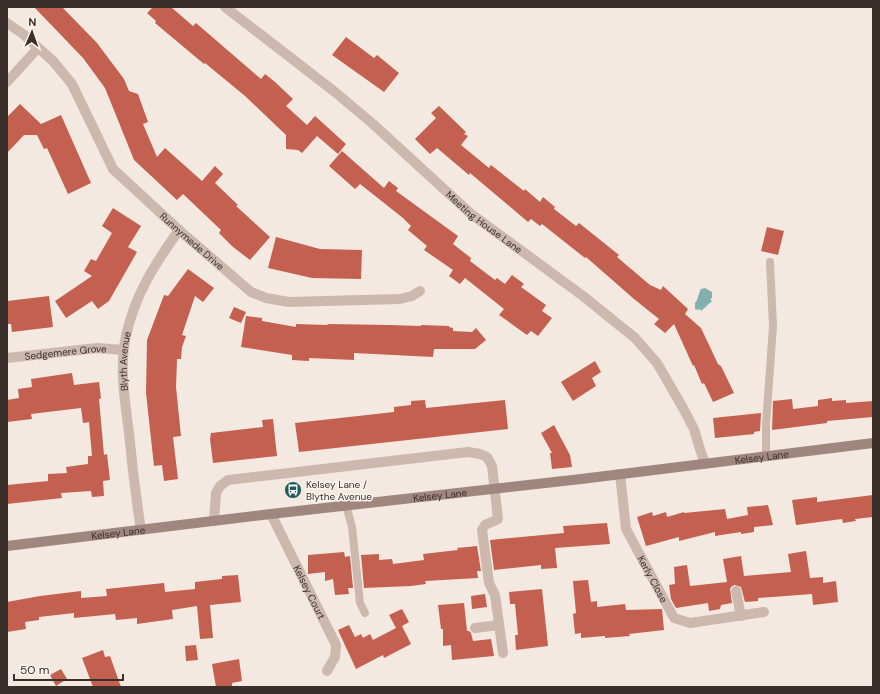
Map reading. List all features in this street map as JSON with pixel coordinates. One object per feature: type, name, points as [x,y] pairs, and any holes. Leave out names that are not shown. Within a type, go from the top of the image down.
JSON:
[{"type":"main road","name":"Kelsey Lane","points":[[7,546],[873,443]]},
{"type":"street","name":"Meeting House Lane","points":[[225,7],[324,83],[373,124],[470,213],[584,296],[635,338],[657,363],[683,408],[694,429],[705,464]]},
{"type":"street","name":"Runnymede Drive","points":[[7,23],[53,61],[72,84],[113,169],[179,230],[251,292],[266,298],[289,302],[400,299],[412,296],[420,291]]},
{"type":"street","points":[[7,82],[38,48]]},
{"type":"street","name":"Blyth Avenue","points":[[140,530],[123,389],[123,350],[131,318],[142,287],[179,230]]},
{"type":"street","name":"Sedgemere Grove","points":[[7,358],[97,348],[123,350]]},
{"type":"street","points":[[214,521],[216,493],[220,486],[228,480],[468,452],[487,457],[492,466],[498,519],[485,525],[482,530],[488,583],[495,594],[503,653]]},
{"type":"street","name":"Kerly Close","points":[[620,474],[626,529],[674,618],[690,623],[764,612]]},
{"type":"street","name":"Kelsey Court","points":[[271,514],[336,645],[335,657],[327,671]]},
{"type":"street","points":[[736,591],[741,616]]},
{"type":"street","points":[[475,628],[499,625]]},
{"type":"lane","points":[[766,456],[766,425],[773,326],[770,262]]},
{"type":"lane","points":[[346,506],[352,527],[360,603],[365,613]]},
{"type":"water","points":[[705,288],[712,292],[712,298],[710,299],[712,301],[701,311],[700,309],[695,309],[695,303],[701,289]]},
{"type":"building","points":[[34,7],[62,7],[97,43],[124,79],[129,91],[138,94],[148,122],[143,124],[157,157],[165,148],[202,181],[215,166],[223,174],[215,183],[238,205],[236,206],[270,237],[250,260],[233,247],[219,233],[221,230],[183,194],[177,200],[134,160],[105,88],[83,58]]},
{"type":"building","points":[[153,7],[171,7],[193,26],[196,23],[261,79],[265,74],[275,82],[293,99],[286,106],[307,125],[315,116],[346,144],[338,154],[317,136],[302,153],[298,150],[286,149],[286,135],[245,96],[155,23],[156,21],[147,13]]},
{"type":"building","points":[[346,37],[374,58],[377,55],[399,73],[384,92],[332,55]]},
{"type":"building","points":[[20,104],[41,124],[61,115],[91,183],[68,194],[47,148],[44,149],[37,135],[24,135],[7,153],[7,117]]},
{"type":"building","points":[[439,106],[466,132],[464,134],[468,136],[461,145],[489,168],[491,165],[524,191],[525,189],[540,202],[543,197],[555,207],[554,209],[576,226],[579,223],[619,255],[617,257],[650,285],[661,290],[663,286],[688,309],[685,314],[701,328],[734,393],[713,402],[704,383],[702,384],[694,365],[693,366],[674,324],[665,333],[654,324],[659,319],[586,257],[585,258],[542,224],[540,226],[531,219],[528,222],[470,173],[469,175],[437,148],[430,154],[415,139],[436,118],[431,113]]},
{"type":"building","points":[[342,151],[384,188],[389,181],[398,188],[396,191],[458,236],[453,244],[471,258],[470,261],[495,280],[497,278],[505,284],[512,275],[524,284],[521,287],[546,305],[542,311],[552,318],[538,336],[531,331],[527,335],[499,315],[504,309],[465,278],[460,284],[449,276],[453,270],[424,250],[427,246],[408,230],[411,226],[403,218],[360,184],[355,189],[329,166]]},
{"type":"building","points":[[113,208],[141,226],[128,247],[137,252],[109,301],[98,309],[92,301],[66,318],[55,301],[92,276],[84,271],[91,259],[96,261],[112,233],[102,226]]},
{"type":"building","points":[[767,227],[784,231],[778,255],[761,251]]},
{"type":"building","points":[[276,237],[320,249],[362,250],[361,279],[312,278],[268,268]]},
{"type":"building","points":[[188,269],[214,288],[203,302],[195,296],[182,335],[186,336],[182,347],[181,359],[177,359],[176,387],[181,436],[173,437],[178,479],[164,481],[162,465],[154,466],[146,393],[147,340],[164,295],[168,296]]},
{"type":"building","points":[[49,296],[53,327],[12,332],[11,324],[7,324],[7,301]]},
{"type":"building","points":[[234,307],[246,312],[241,323],[229,318]]},
{"type":"building","points":[[246,316],[262,318],[262,321],[296,327],[296,324],[421,325],[449,326],[453,328],[453,331],[472,332],[476,328],[486,340],[475,349],[434,349],[433,357],[354,353],[354,360],[309,358],[309,361],[292,360],[292,355],[241,347]]},
{"type":"building","points":[[595,361],[601,372],[592,378],[596,386],[573,401],[561,382]]},
{"type":"building","points":[[72,373],[74,385],[99,382],[104,455],[107,454],[110,480],[103,481],[104,496],[92,497],[91,491],[61,493],[62,498],[7,504],[7,485],[48,481],[48,474],[67,473],[66,467],[88,464],[88,456],[92,456],[89,422],[83,423],[81,408],[31,414],[32,419],[7,422],[7,400],[19,398],[18,389],[32,387],[31,379]]},
{"type":"building","points":[[832,398],[832,401],[846,400],[846,403],[873,401],[873,417],[827,421],[827,423],[772,430],[773,401],[792,399],[793,409],[818,406],[818,400]]},
{"type":"building","points":[[425,400],[426,408],[505,400],[508,429],[299,452],[295,423],[394,412],[394,407],[411,405],[411,401]]},
{"type":"building","points":[[761,413],[760,431],[754,432],[754,434],[715,438],[713,418]]},
{"type":"building","points":[[273,419],[277,456],[213,463],[210,439],[211,433],[263,427],[262,420]]},
{"type":"building","points":[[554,425],[570,455],[572,467],[552,469],[550,453],[552,453],[541,433]]},
{"type":"building","points":[[873,495],[873,517],[855,519],[856,521],[843,523],[842,519],[796,525],[792,500],[817,497],[817,502]]},
{"type":"building","points":[[768,505],[773,525],[754,527],[754,532],[741,534],[741,532],[715,536],[715,532],[679,541],[679,537],[646,546],[637,517],[652,512],[653,516],[666,512],[667,517],[684,512],[725,509],[727,519],[748,515],[747,507]]},
{"type":"building","points":[[607,523],[610,544],[555,548],[557,568],[541,569],[541,565],[494,570],[490,540],[564,533],[563,526]]},
{"type":"building","points":[[477,546],[481,571],[477,571],[478,578],[425,581],[426,584],[411,586],[364,588],[361,555],[379,554],[379,560],[392,559],[393,564],[424,560],[423,554]]},
{"type":"building","points":[[806,551],[810,578],[823,577],[823,583],[836,581],[838,602],[813,605],[812,594],[758,598],[758,601],[745,602],[741,587],[735,585],[730,589],[732,603],[721,605],[720,609],[709,611],[708,603],[676,608],[671,599],[669,585],[675,584],[674,567],[687,565],[690,586],[727,582],[723,559],[741,556],[744,576],[791,572],[788,554]]},
{"type":"building","points":[[344,552],[345,557],[350,556],[353,588],[348,588],[349,594],[335,595],[333,579],[325,581],[325,572],[308,574],[308,555]]},
{"type":"building","points":[[238,575],[241,602],[210,605],[213,638],[200,639],[197,606],[172,610],[173,619],[137,624],[137,618],[116,620],[115,614],[74,618],[74,613],[39,617],[39,620],[25,622],[26,629],[7,632],[7,602],[81,591],[81,598],[107,596],[106,589],[164,583],[165,592],[195,589],[195,582],[222,579],[222,576]]},
{"type":"building","points":[[588,580],[591,602],[597,601],[597,607],[625,604],[626,610],[662,609],[664,630],[629,634],[630,636],[581,638],[581,633],[575,634],[573,614],[576,613],[573,581]]},
{"type":"building","points":[[542,589],[548,646],[516,650],[515,635],[518,635],[515,604],[510,604],[509,592]]},
{"type":"building","points":[[485,594],[487,607],[472,609],[471,596]]},
{"type":"building","points":[[464,603],[467,631],[471,633],[473,641],[491,639],[494,656],[452,660],[451,645],[443,646],[443,629],[441,629],[438,605]]},
{"type":"building","points":[[402,609],[409,622],[402,626],[411,644],[384,658],[383,655],[356,669],[338,630],[349,625],[355,637],[361,634],[363,638],[370,634],[373,640],[396,628],[389,615]]},
{"type":"building","points":[[196,645],[198,660],[186,661],[185,646]]},
{"type":"building","points":[[103,650],[105,657],[110,656],[121,687],[93,687],[82,658]]},
{"type":"building","points":[[239,659],[242,681],[232,683],[232,687],[216,687],[212,664]]},
{"type":"building","points":[[61,669],[67,679],[56,686],[50,675]]},
{"type":"place","name":"Kelsey Lane / Blythe Avenue","points":[[293,490]]}]
